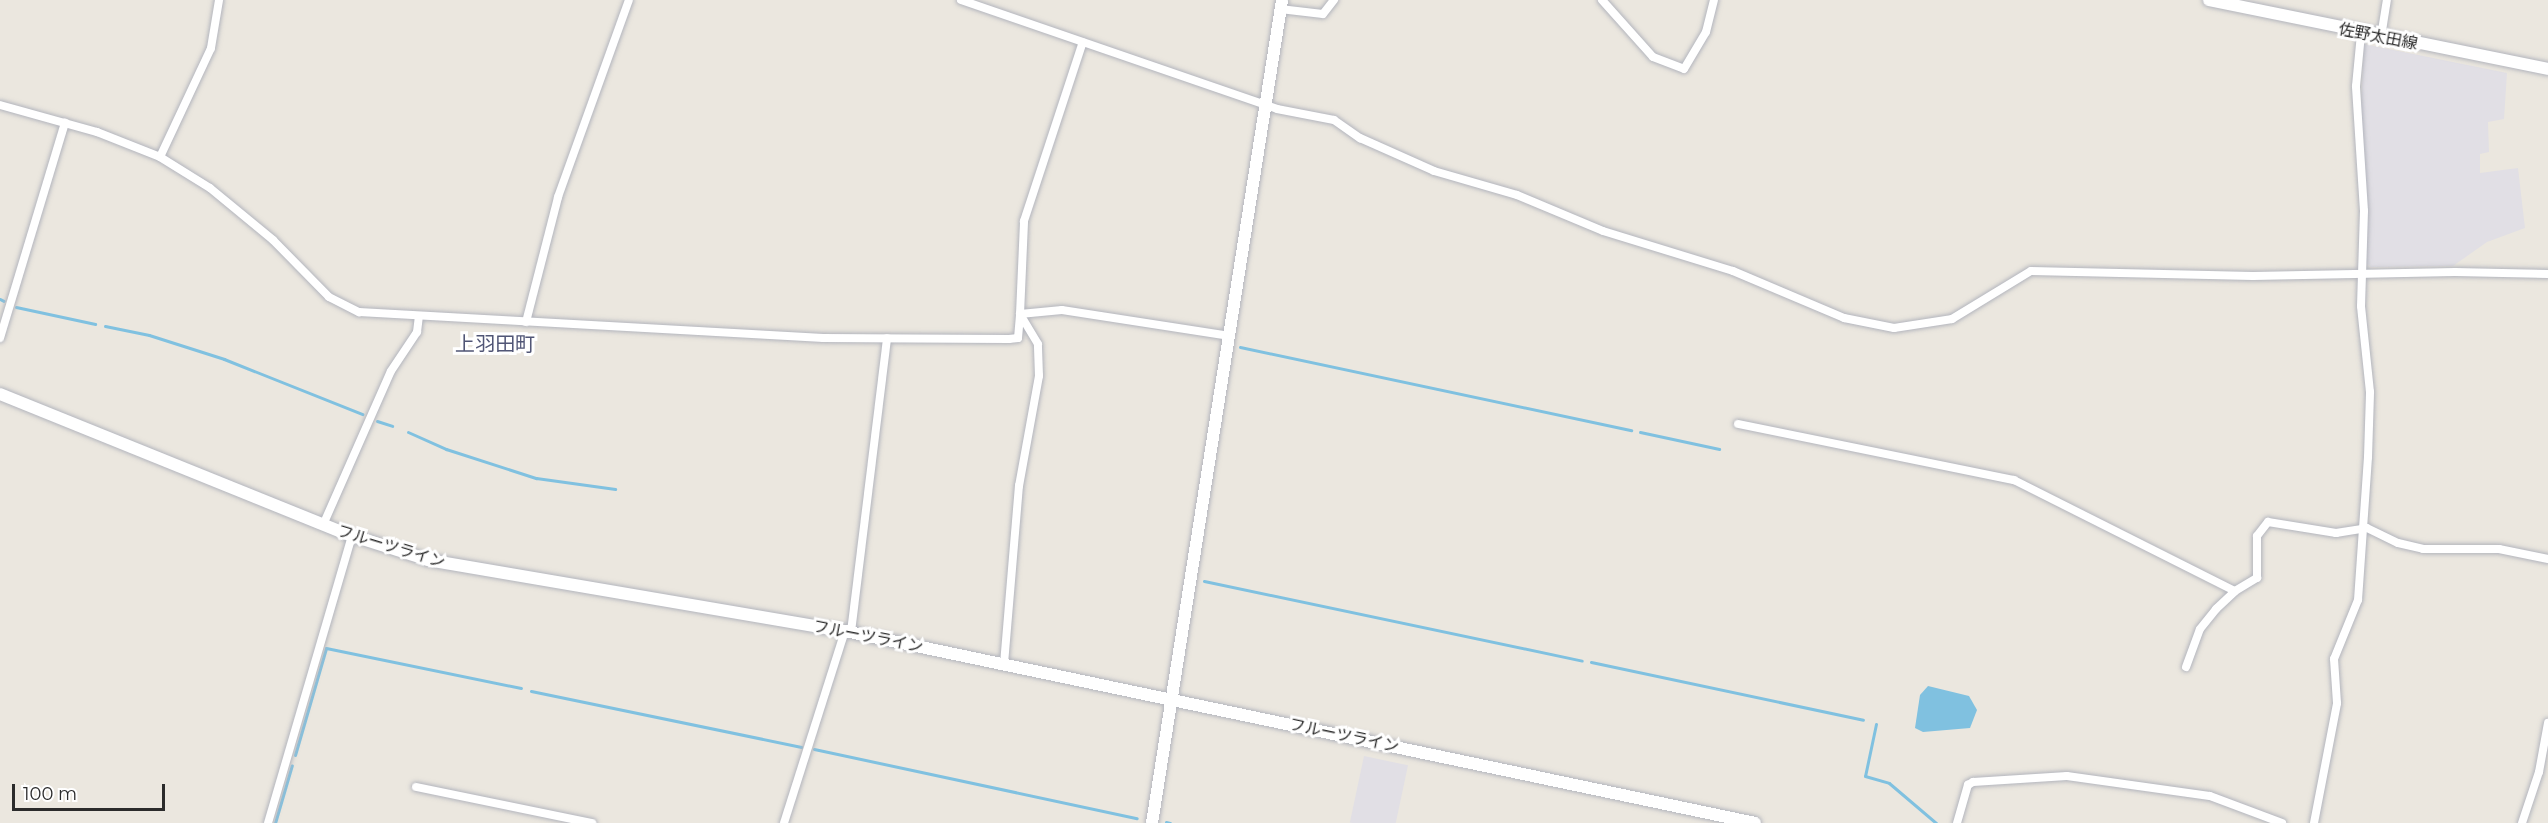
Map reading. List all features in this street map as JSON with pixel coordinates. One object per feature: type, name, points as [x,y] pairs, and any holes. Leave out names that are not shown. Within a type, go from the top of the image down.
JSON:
[{"type":"street","points":[[160,158],[211,48],[219,0]]},
{"type":"street","points":[[526,322],[558,197],[629,0]]},
{"type":"street","points":[[961,0],[1265,105],[1334,120],[1360,138],[1434,171],[1517,195],[1603,231],[1733,271],[1844,318],[1894,328],[1952,319],[2031,271],[2253,276],[2363,272],[2548,274]]},
{"type":"street","points":[[1152,823],[1281,5],[1323,14],[1334,0]]},
{"type":"street","points":[[1602,0],[1653,57],[1684,69],[1706,32],[1714,0]]},
{"type":"street","name":"佐野太田線","points":[[2209,0],[2361,34],[2548,69]]},
{"type":"street","points":[[2381,38],[2387,0]]},
{"type":"street","points":[[2314,823],[2337,703],[2334,658],[2358,600],[2370,392],[2362,334],[2364,211],[2356,86],[2361,34]]},
{"type":"street","points":[[0,105],[66,123],[160,158],[219,195],[273,240],[339,304],[359,312],[887,338],[1017,338],[1024,221],[1083,42]]},
{"type":"street","points":[[0,338],[66,123]]},
{"type":"street","points":[[1020,314],[1062,310],[1230,336]]},
{"type":"street","points":[[1004,664],[1019,486],[1039,376],[1038,344],[1020,314]]},
{"type":"street","points":[[323,525],[391,371],[417,332],[419,316]]},
{"type":"street","points":[[784,823],[848,632],[887,338]]},
{"type":"street","name":"フルーツライン","points":[[0,394],[352,536],[478,571],[848,632],[1755,823]]},
{"type":"street","points":[[1737,424],[2014,480],[2235,591]]},
{"type":"street","points":[[2186,667],[2200,629],[2235,591],[2257,578],[2257,536],[2264,524],[2273,521],[2336,533],[2373,529],[2398,543],[2423,549],[2499,549],[2548,558]]},
{"type":"street","points":[[268,823],[352,536]]},
{"type":"street","points":[[2522,823],[2539,772],[2548,723]]},
{"type":"street","points":[[1957,823],[1968,785],[1973,782],[2067,776],[2210,796],[2282,823]]},
{"type":"street","points":[[416,787],[592,823]]},
{"type":"shaded area","points":[[2364,44],[2507,73],[2504,119],[2488,122],[2489,152],[2480,154],[2480,173],[2518,168],[2525,228],[2487,242],[2453,266],[2371,267],[2366,263],[2361,109]]},
{"type":"shaded area","points":[[1364,756],[1408,765],[1396,823],[1350,823]]},
{"type":"water","points":[[1928,686],[1969,696],[1977,710],[1970,728],[1923,732],[1915,728],[1920,695]]},
{"type":"waterway","points":[[0,299],[4,301]]},
{"type":"waterway","points":[[16,307],[95,324]]},
{"type":"waterway","points":[[105,326],[149,335],[224,359],[362,414]]},
{"type":"waterway","points":[[1240,347],[1631,430]]},
{"type":"waterway","points":[[377,421],[392,426]]},
{"type":"waterway","points":[[408,432],[446,449],[536,478],[615,489]]},
{"type":"waterway","points":[[1640,432],[1719,449]]},
{"type":"waterway","points":[[1204,581],[1582,661]]},
{"type":"waterway","points":[[295,755],[326,648],[521,688]]},
{"type":"waterway","points":[[1591,662],[1863,720]]},
{"type":"waterway","points":[[531,691],[801,747]]},
{"type":"waterway","points":[[1876,724],[1865,776],[1889,783],[1936,823]]},
{"type":"waterway","points":[[814,749],[1137,818]]},
{"type":"waterway","points":[[275,823],[292,765]]},
{"type":"waterway","points":[[1166,822],[1170,823]]},
{"type":"district","name":"上羽田町","points":[[495,344]]}]
